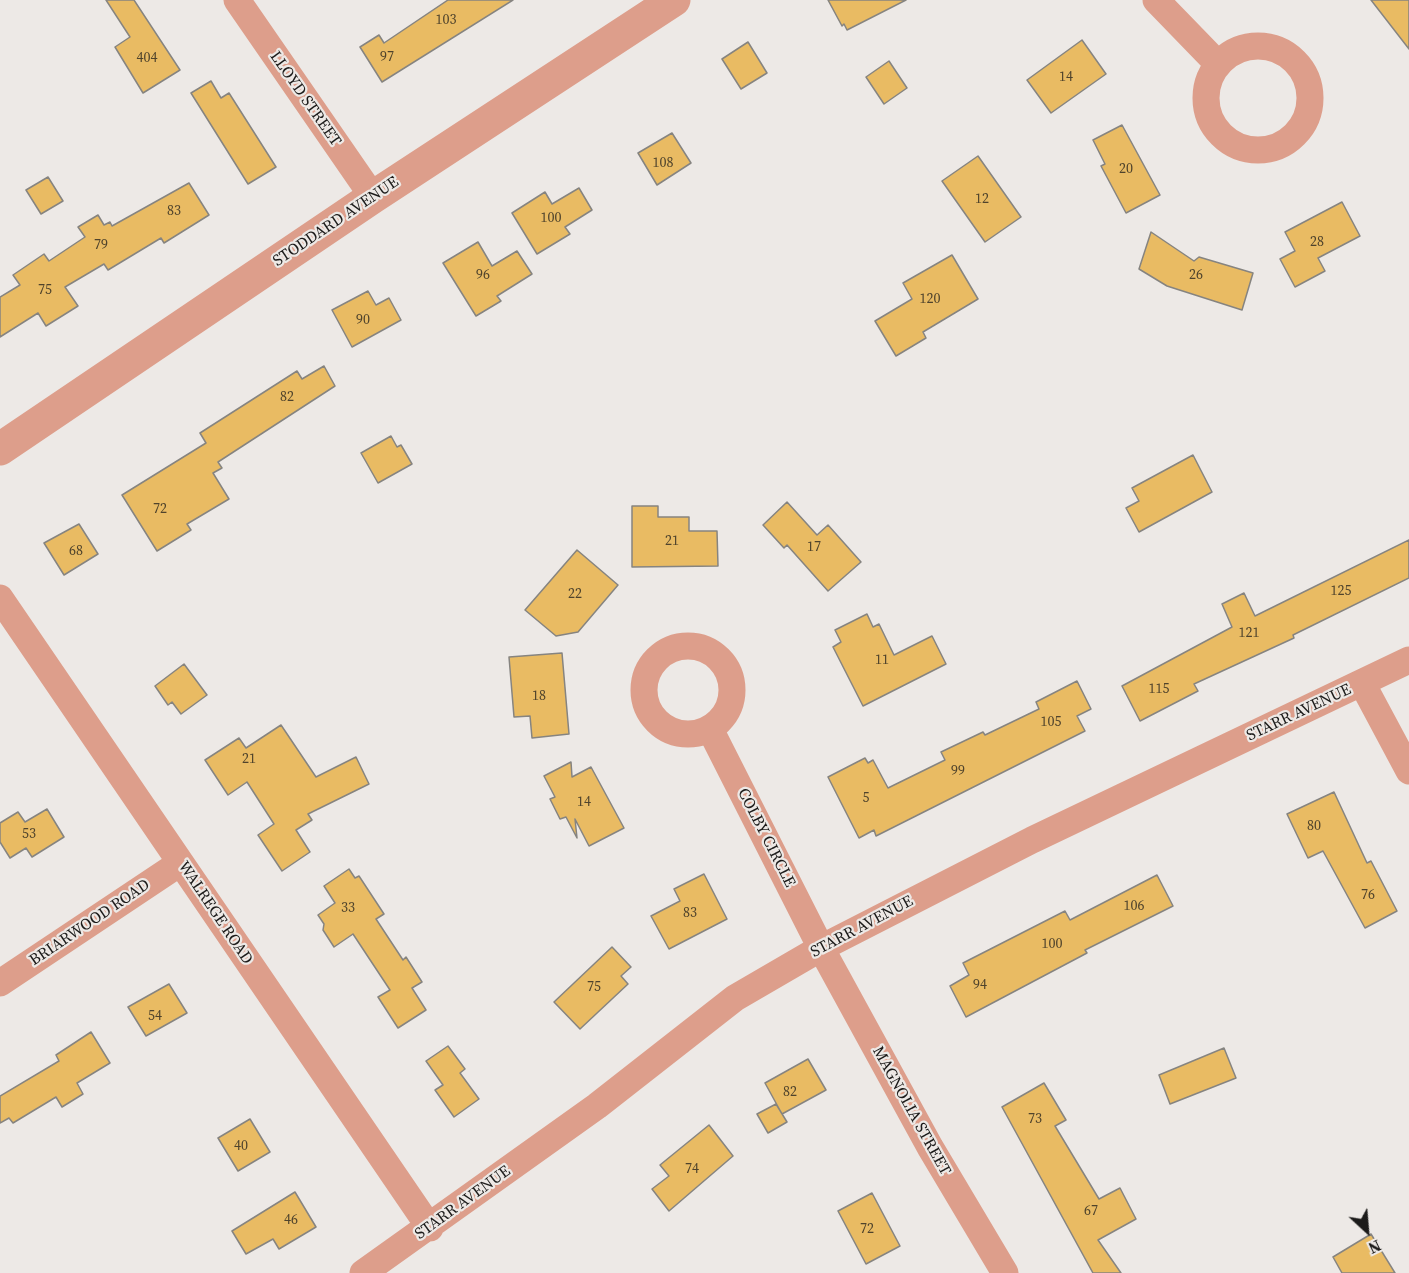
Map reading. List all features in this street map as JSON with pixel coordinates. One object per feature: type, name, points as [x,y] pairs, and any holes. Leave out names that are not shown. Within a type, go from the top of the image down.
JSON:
[{"type":"street","name":"LLOYD STREET","points":[[237,0],[373,197]]},
{"type":"street","name":"STODDARD AVENUE","points":[[0,448],[373,197],[674,0]]},
{"type":"street","points":[[1156,0],[1218,64]]},
{"type":"street","name":"WALREGE ROAD","points":[[0,598],[430,1228]]},
{"type":"street","name":"STARR AVENUE","points":[[363,1273],[430,1228],[597,1106],[735,998],[821,948],[1032,840],[1409,660]]},
{"type":"street","points":[[1362,683],[1409,771]]},
{"type":"street","name":"COLBY CIRCLE","points":[[710,729],[821,948]]},
{"type":"street","name":"BRIARWOOD ROAD","points":[[0,983],[180,862]]},
{"type":"street","name":"MAGNOLIA STREET","points":[[821,948],[930,1147],[1005,1273]]},
{"type":"building","points":[[106,0],[134,0],[180,70],[143,93],[115,47],[130,37]]},
{"type":"building","points":[[448,0],[513,0],[382,82],[360,47],[379,35],[384,43]]},
{"type":"building","points":[[828,0],[906,0],[847,30],[844,24],[842,26]]},
{"type":"building","points":[[1371,0],[1409,0],[1409,49]]},
{"type":"building","points":[[1082,40],[1106,74],[1051,113],[1027,80]]},
{"type":"building","points":[[748,42],[767,73],[741,89],[722,59]]},
{"type":"building","points":[[889,61],[907,88],[884,104],[866,77]]},
{"type":"building","points":[[211,81],[221,98],[229,93],[276,167],[248,184],[191,93]]},
{"type":"building","points":[[1122,125],[1160,195],[1126,213],[1101,166],[1105,164],[1093,140]]},
{"type":"building","points":[[672,133],[691,163],[657,185],[638,153]]},
{"type":"building","points":[[978,156],[1021,217],[985,242],[942,181]]},
{"type":"building","points":[[48,177],[63,201],[41,214],[26,190]]},
{"type":"building","points":[[189,183],[209,215],[164,243],[161,238],[108,270],[104,264],[65,287],[78,306],[46,326],[38,313],[0,337],[0,297],[20,285],[13,275],[44,254],[49,261],[85,237],[78,227],[98,215],[104,225],[110,222],[112,226]]},
{"type":"building","points":[[579,188],[592,210],[565,227],[570,234],[537,254],[512,213],[545,192],[552,204]]},
{"type":"building","points":[[1342,202],[1360,236],[1318,258],[1325,271],[1295,287],[1280,259],[1295,251],[1285,232]]},
{"type":"building","points":[[1151,232],[1194,261],[1199,257],[1253,273],[1242,310],[1167,286],[1139,269]]},
{"type":"building","points":[[478,242],[492,266],[517,251],[532,274],[497,296],[501,301],[476,316],[443,263]]},
{"type":"building","points":[[952,255],[978,299],[923,332],[926,338],[896,356],[875,321],[912,299],[903,283]]},
{"type":"building","points":[[368,291],[376,305],[389,298],[401,320],[352,347],[332,310]]},
{"type":"building","points":[[324,366],[335,386],[218,462],[222,468],[213,473],[229,499],[187,524],[191,530],[157,551],[122,495],[206,443],[200,433],[297,371],[302,379]]},
{"type":"building","points":[[391,436],[397,447],[401,445],[412,464],[378,483],[361,453]]},
{"type":"building","points":[[1193,455],[1212,492],[1139,532],[1126,508],[1139,501],[1132,488]]},
{"type":"building","points":[[787,502],[817,535],[828,525],[861,562],[828,591],[787,545],[784,548],[763,525]]},
{"type":"building","points":[[632,506],[658,506],[658,517],[689,517],[689,531],[717,531],[718,566],[632,567]]},
{"type":"building","points":[[79,524],[98,554],[64,575],[44,543]]},
{"type":"building","points":[[1409,540],[1409,578],[1293,635],[1294,638],[1194,684],[1198,691],[1140,721],[1122,686],[1232,627],[1222,604],[1244,593],[1255,616]]},
{"type":"building","points":[[577,550],[618,585],[578,632],[556,636],[525,610]]},
{"type":"building","points":[[867,614],[873,627],[879,624],[894,655],[932,636],[946,664],[863,706],[833,647],[841,642],[835,630]]},
{"type":"building","points":[[562,653],[569,734],[532,738],[530,716],[514,717],[509,657]]},
{"type":"building","points":[[184,664],[207,695],[181,714],[172,702],[168,705],[155,686]]},
{"type":"building","points":[[1077,681],[1091,709],[1077,716],[1085,731],[876,836],[874,830],[859,838],[828,777],[865,758],[868,763],[873,760],[888,788],[945,760],[941,752],[983,732],[985,735],[1039,709],[1036,702]]},
{"type":"building","points":[[281,725],[316,777],[356,757],[369,784],[308,814],[312,820],[296,830],[310,852],[282,871],[258,835],[274,824],[247,782],[228,795],[205,760],[239,738],[246,748]]},
{"type":"building","points":[[571,762],[572,777],[591,767],[624,828],[589,846],[575,819],[577,838],[566,817],[560,819],[550,799],[555,797],[544,776]]},
{"type":"building","points":[[1334,792],[1367,863],[1371,861],[1397,911],[1365,928],[1323,851],[1308,858],[1287,814]]},
{"type":"building","points":[[47,809],[64,837],[32,857],[26,848],[10,858],[0,842],[0,823],[18,812],[25,822]]},
{"type":"building","points":[[349,869],[355,878],[359,876],[384,914],[376,919],[403,960],[406,957],[422,982],[412,988],[426,1010],[398,1028],[378,997],[390,990],[353,934],[334,947],[323,930],[324,924],[318,915],[335,903],[324,886]]},
{"type":"building","points":[[704,874],[727,919],[669,949],[651,916],[680,901],[674,889]]},
{"type":"building","points":[[1157,875],[1173,906],[1085,950],[1087,953],[966,1017],[950,986],[969,975],[963,963],[1065,911],[1070,920]]},
{"type":"building","points":[[612,947],[631,967],[621,976],[628,984],[580,1029],[554,1002]]},
{"type":"building","points":[[169,984],[187,1013],[146,1036],[128,1007]]},
{"type":"building","points":[[91,1032],[110,1063],[77,1083],[83,1094],[62,1107],[56,1097],[13,1123],[9,1118],[0,1123],[0,1096],[59,1061],[56,1055]]},
{"type":"building","points":[[448,1046],[465,1069],[460,1073],[479,1099],[454,1117],[435,1090],[443,1085],[426,1061]]},
{"type":"building","points":[[1224,1048],[1236,1078],[1170,1104],[1159,1075]]},
{"type":"building","points":[[808,1059],[826,1090],[782,1114],[765,1083]]},
{"type":"building","points":[[1044,1083],[1066,1120],[1055,1126],[1099,1199],[1120,1188],[1136,1219],[1098,1240],[1121,1273],[1093,1273],[1002,1107]]},
{"type":"building","points":[[776,1104],[787,1122],[768,1133],[757,1114]]},
{"type":"building","points":[[250,1119],[270,1152],[238,1171],[218,1138]]},
{"type":"building","points":[[709,1125],[733,1156],[669,1211],[652,1189],[669,1176],[660,1165]]},
{"type":"building","points":[[295,1192],[316,1227],[279,1249],[273,1239],[246,1254],[232,1231]]},
{"type":"building","points":[[872,1193],[900,1246],[866,1264],[838,1211]]},
{"type":"building","points":[[1371,1234],[1395,1273],[1342,1273],[1333,1257]]}]
